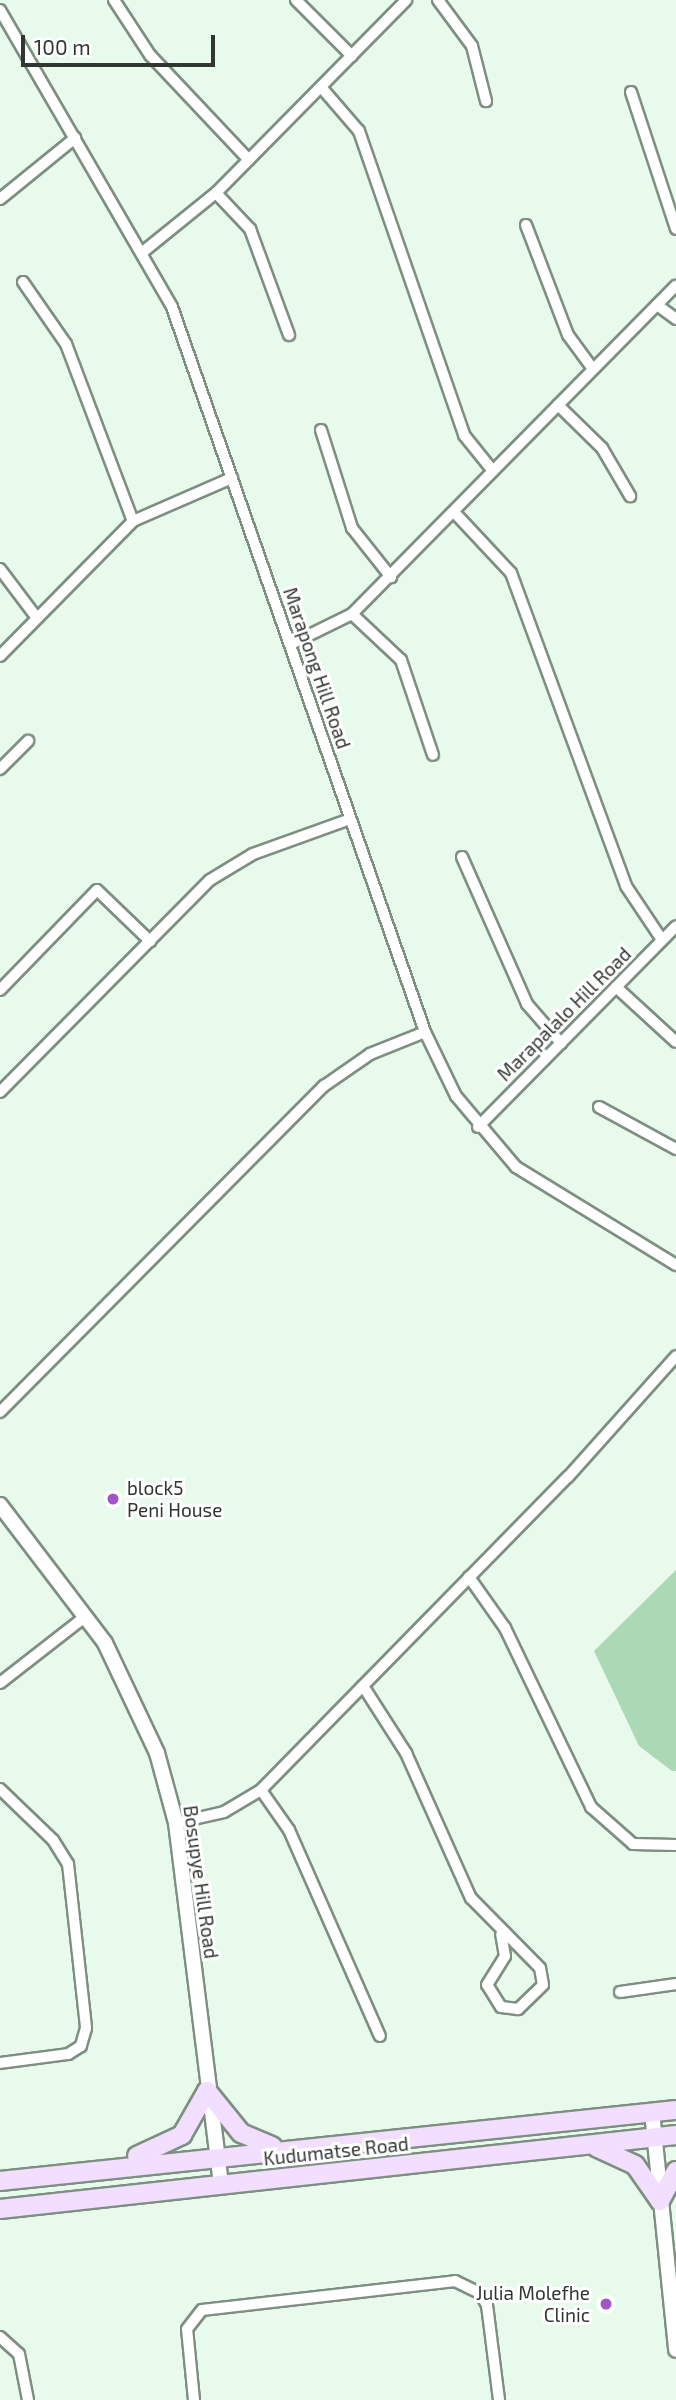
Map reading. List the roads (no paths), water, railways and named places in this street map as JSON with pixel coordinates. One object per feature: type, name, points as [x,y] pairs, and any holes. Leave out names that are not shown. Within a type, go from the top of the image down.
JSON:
[{"type":"main road","points":[[114,2164],[182,2135],[207,2091],[241,2133],[276,2147]]},
{"type":"main road","name":"Kudumatse Road","points":[[0,2181],[114,2164],[676,2110]]},
{"type":"main road","name":"Kudumatse Road","points":[[0,2209],[676,2135]]},
{"type":"main road","points":[[588,2144],[635,2165],[660,2201],[676,2171]]},
{"type":"street","points":[[114,0],[150,55],[249,160]]},
{"type":"street","points":[[296,0],[352,56]]},
{"type":"street","points":[[144,251],[216,193],[406,0]]},
{"type":"street","points":[[438,0],[472,46],[486,101]]},
{"type":"street","name":"Marapong Hill Road","points":[[0,10],[144,251],[172,307],[425,1032],[478,1127],[553,1194],[676,1265]]},
{"type":"street","points":[[321,87],[359,131],[464,435],[493,471]]},
{"type":"street","points":[[631,92],[676,229]]},
{"type":"street","points":[[0,199],[75,138]]},
{"type":"street","points":[[216,193],[250,229],[289,335]]},
{"type":"street","points":[[526,225],[568,335],[593,369]]},
{"type":"street","points":[[23,282],[66,344],[133,522]]},
{"type":"street","points":[[291,644],[352,614],[676,286]]},
{"type":"street","points":[[657,305],[676,319]]},
{"type":"street","points":[[558,405],[602,448],[630,496]]},
{"type":"street","points":[[321,430],[352,528],[391,577]]},
{"type":"street","points":[[0,656],[133,522],[232,478]]},
{"type":"street","points":[[454,512],[511,573],[626,886],[662,940]]},
{"type":"street","points":[[0,569],[37,618]]},
{"type":"street","points":[[352,614],[401,660],[433,755]]},
{"type":"street","points":[[0,769],[28,740]]},
{"type":"street","points":[[0,1092],[150,941],[231,866],[350,819]]},
{"type":"street","points":[[463,857],[527,1004],[561,1043]]},
{"type":"street","points":[[0,990],[97,890],[150,941]]},
{"type":"street","name":"Marapalalo Hill Road","points":[[478,1127],[676,926]]},
{"type":"street","points":[[616,987],[676,1042]]},
{"type":"street","points":[[0,1412],[324,1086],[370,1054],[425,1032]]},
{"type":"street","points":[[600,1107],[676,1149]]},
{"type":"street","points":[[176,1823],[224,1812],[261,1790],[672,1370],[676,1356]]},
{"type":"street","name":"Bosupye Hill Road","points":[[0,1505],[86,1616],[137,1704],[176,1823],[207,2091],[221,2185]]},
{"type":"street","points":[[468,1577],[505,1628],[591,1807],[633,1844],[676,1845]]},
{"type":"street","points":[[0,1683],[86,1616]]},
{"type":"street","points":[[363,1686],[406,1753],[468,1891],[501,1934],[540,1968],[542,1984],[518,2010],[501,2007],[488,1985],[505,1956],[501,1934]]},
{"type":"street","points":[[0,1789],[53,1840],[68,1864],[86,2028],[81,2046],[68,2054],[0,2063]]},
{"type":"street","points":[[261,1790],[289,1830],[380,2036]]},
{"type":"street","points":[[620,1992],[676,1984]]},
{"type":"street","points":[[652,2112],[676,2350]]},
{"type":"street","points":[[194,2400],[187,2329],[202,2311],[455,2281],[480,2293],[487,2305],[499,2400]]},
{"type":"street","points":[[0,2337],[19,2354],[28,2400]]},
{"type":"place","name":"block5 Peni House","points":[[113,1499]]},
{"type":"place","name":"Julia Molefhe Clinic","points":[[606,2304]]}]
